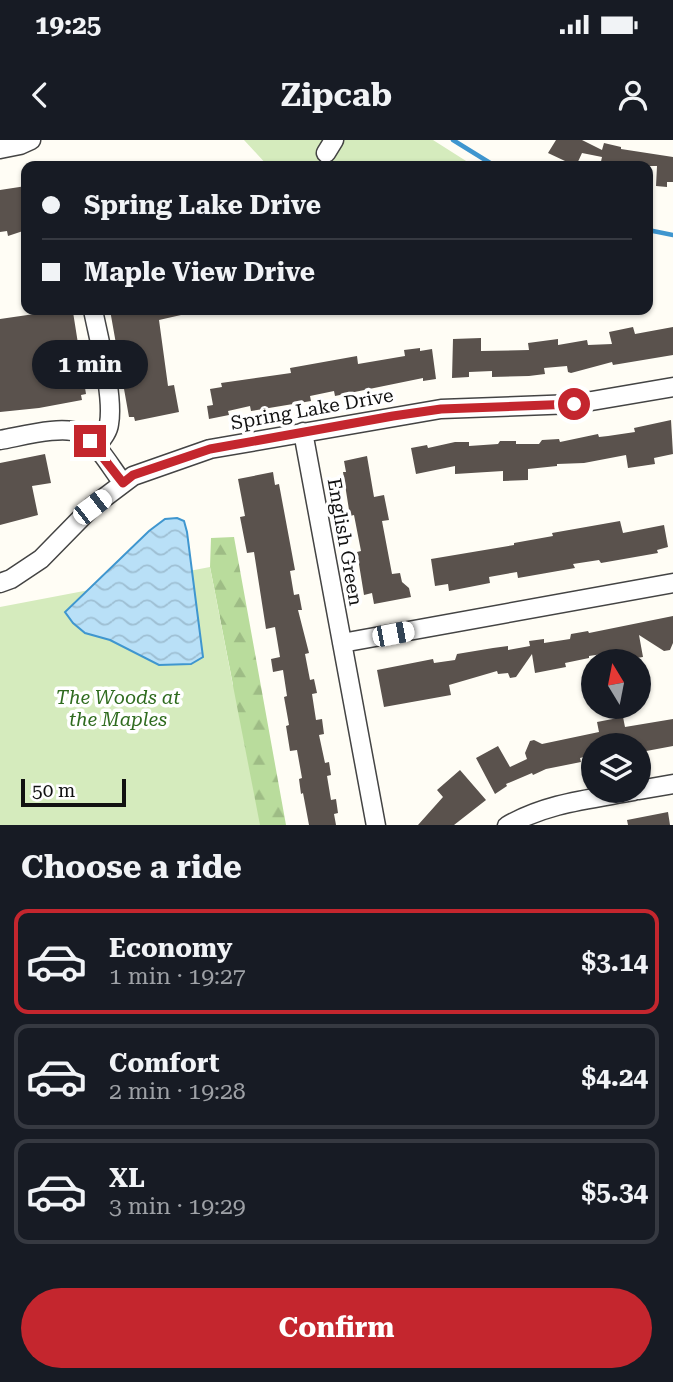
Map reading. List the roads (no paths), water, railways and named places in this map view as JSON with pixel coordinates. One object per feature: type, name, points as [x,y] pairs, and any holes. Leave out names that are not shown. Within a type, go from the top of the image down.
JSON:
[{"type":"street","points":[[0,149],[30,140]]},
{"type":"street","points":[[94,315],[106,379],[109,417],[109,428],[95,448]]},
{"type":"street","name":"Spring Lake Drive","points":[[0,583],[11,579],[41,559],[92,507],[133,475],[210,449],[441,409],[574,404],[673,387]]},
{"type":"street","points":[[0,440],[54,431],[79,432],[123,483]]},
{"type":"street","name":"English Green","points":[[303,432],[376,825]]},
{"type":"street","points":[[342,643],[673,583]]},
{"type":"street","points":[[651,788],[673,784]]},
{"type":"street","points":[[507,825],[528,814],[581,801]]},
{"type":"water","points":[[177,518],[184,521],[187,532],[203,657],[191,664],[159,665],[110,640],[85,633],[65,612],[149,531],[165,519]]},
{"type":"waterway","points":[[453,140],[487,161]]},
{"type":"waterway","points":[[653,231],[673,235]]},
{"type":"park label","name":"The Woods at the Maples","points":[[118,708]]}]
